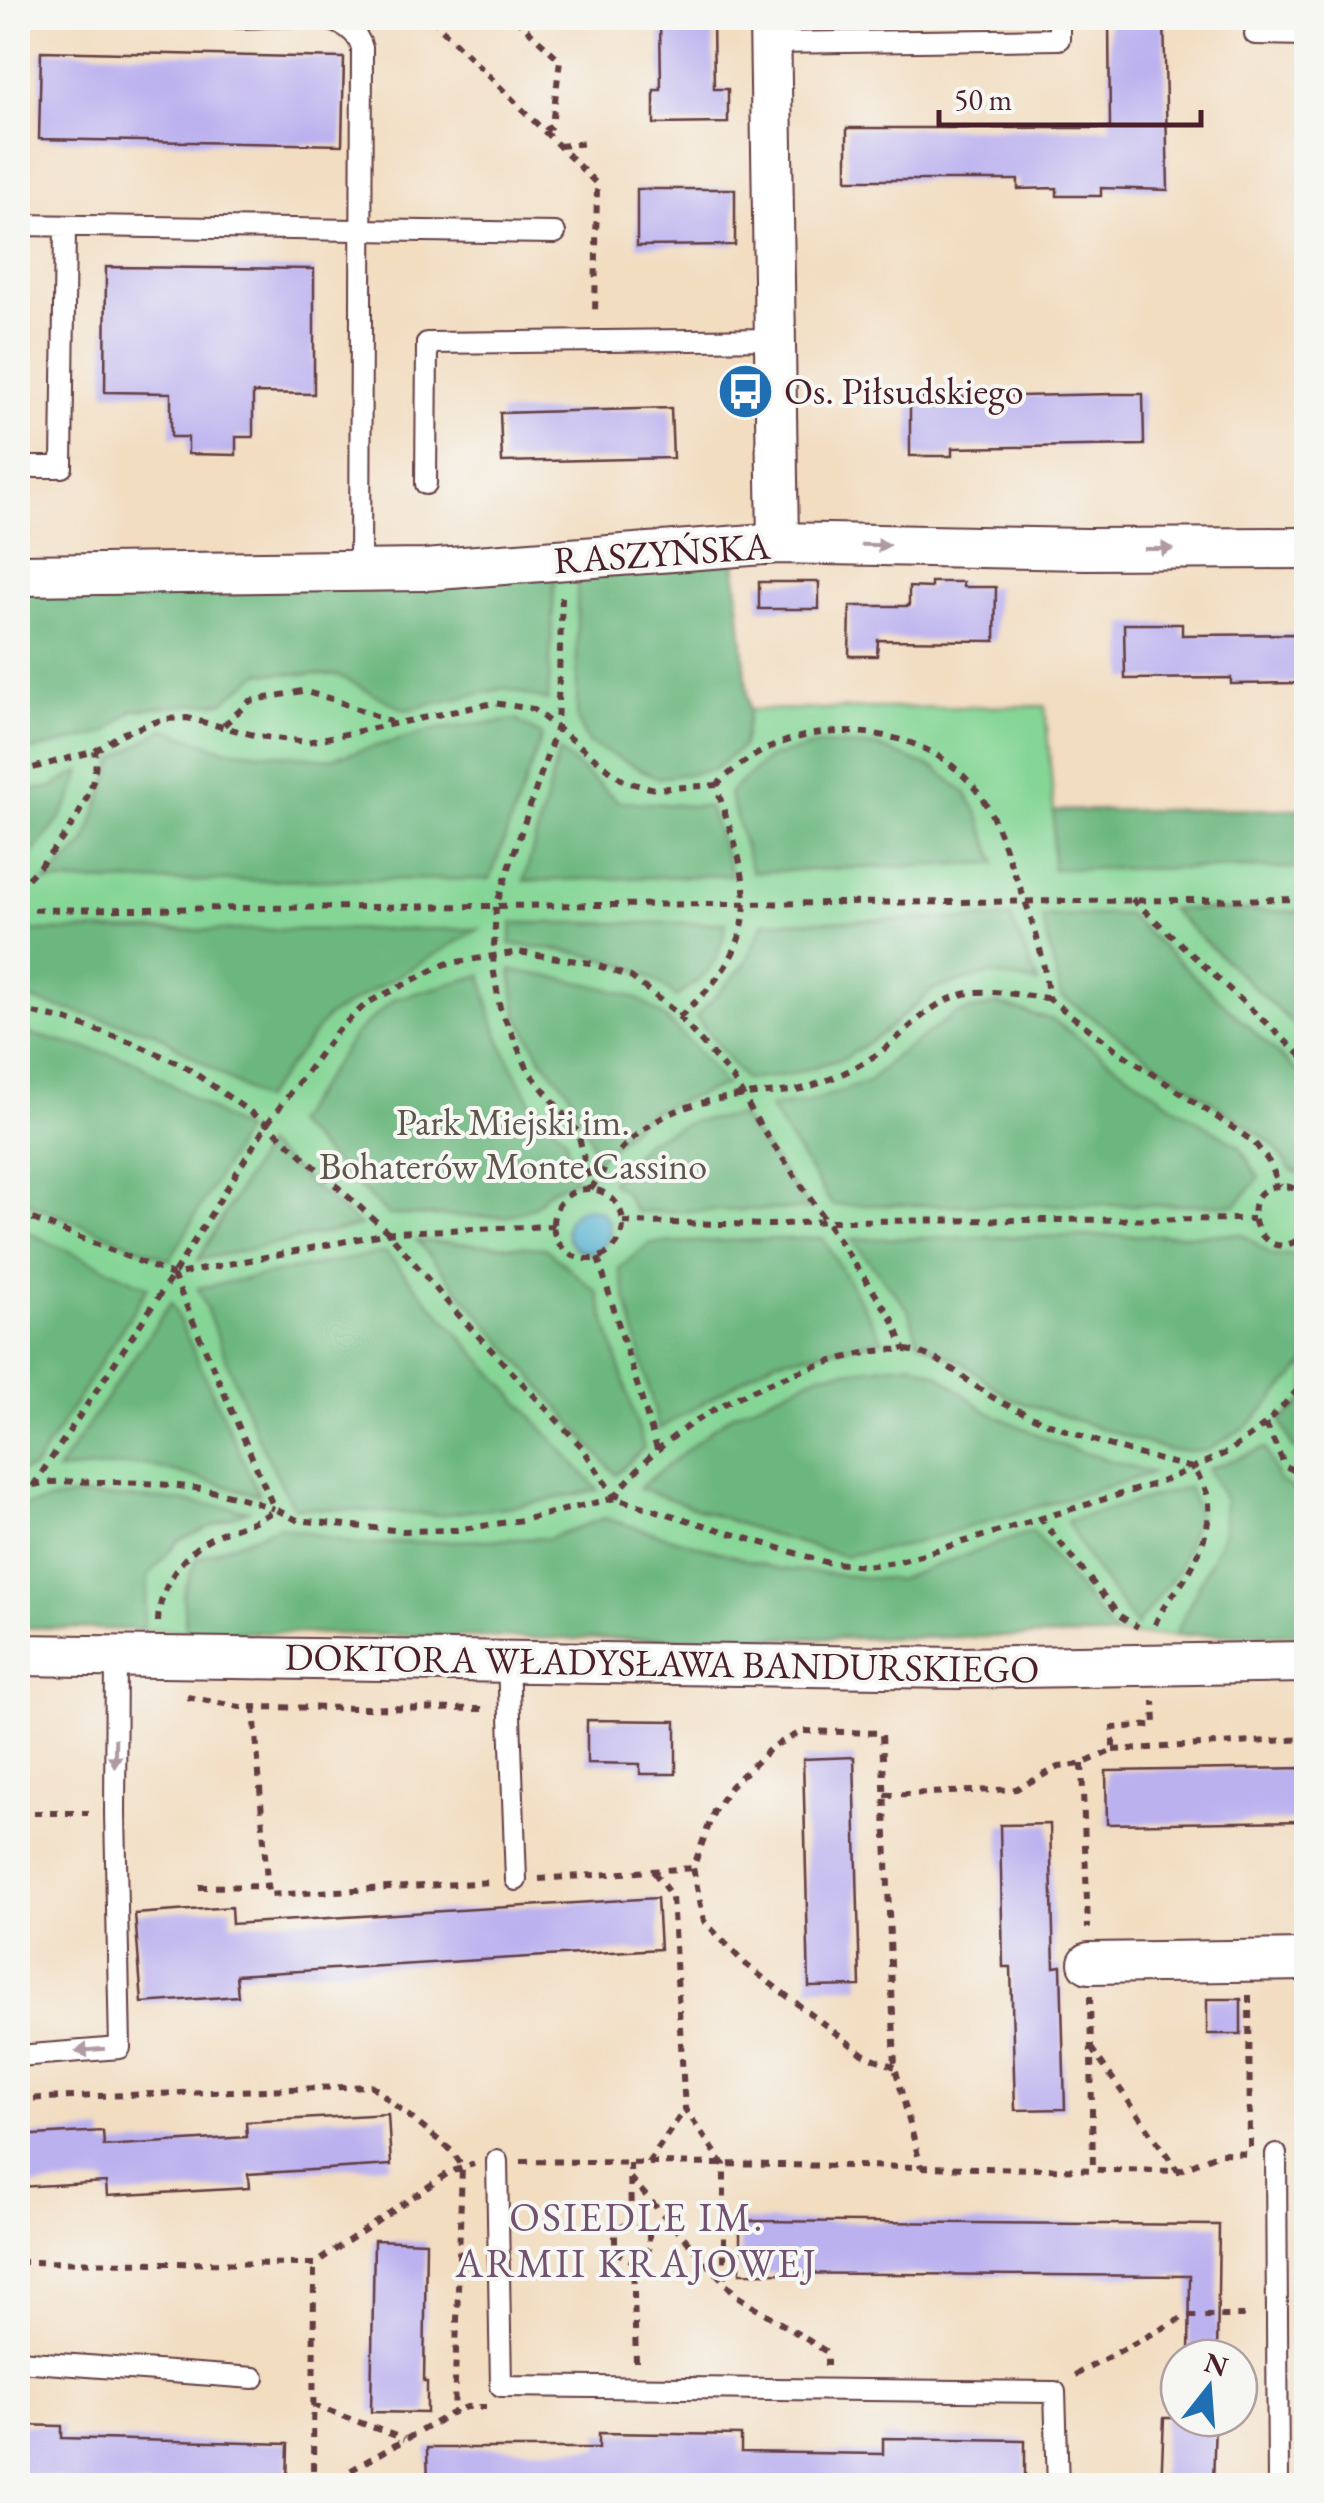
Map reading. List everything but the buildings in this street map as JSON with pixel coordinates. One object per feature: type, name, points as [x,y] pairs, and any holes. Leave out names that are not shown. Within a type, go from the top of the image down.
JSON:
[{"type":"street","points":[[771,30],[778,543]]},
{"type":"street","name":"RASZYŃSKA","points":[[18,575],[360,571],[778,543],[1086,549],[1306,548]]},
{"type":"street","name":"DOKTORA WŁADYSŁAWA BANDURSKIEGO","points":[[18,1655],[959,1668],[1306,1662]]},
{"type":"street","points":[[1089,1962],[1306,1960]]},
{"type":"lane","points":[[238,18],[327,18],[353,28],[360,37],[360,571]]},
{"type":"lane","points":[[771,30],[1059,40],[1059,18]]},
{"type":"lane","points":[[1255,34],[1306,35]]},
{"type":"lane","points":[[18,225],[554,233]]},
{"type":"lane","points":[[18,467],[62,467],[65,226]]},
{"type":"lane","points":[[426,484],[427,343],[776,339]]},
{"type":"lane","points":[[18,2056],[120,2048],[116,1656]]},
{"type":"lane","points":[[508,1662],[516,1880]]},
{"type":"lane","points":[[1276,2154],[1278,2486]]},
{"type":"lane","points":[[497,2161],[501,2386],[1055,2392],[1058,2486]]},
{"type":"lane","points":[[18,2361],[254,2378]]},
{"type":"path","points":[[430,18],[597,184],[594,339]]},
{"type":"path","points":[[515,18],[560,60],[552,125],[544,132]]},
{"type":"path","points":[[559,146],[587,143]]},
{"type":"path","points":[[563,560],[557,727],[496,906],[494,956],[500,1008],[530,1072],[578,1132],[591,1190]]},
{"type":"path","points":[[224,725],[250,701],[302,690],[392,722]]},
{"type":"path","points":[[18,772],[95,751],[121,734],[164,718],[187,718],[258,736],[307,742],[494,703],[533,709],[625,782],[655,789],[718,786],[750,757],[800,737],[881,733],[910,741],[950,762],[984,800],[1025,900],[1046,972],[1048,998]]},
{"type":"path","points":[[18,891],[68,831],[84,803],[97,761],[95,751]]},
{"type":"path","points":[[679,1016],[733,957],[744,924],[747,904],[741,865],[718,786]]},
{"type":"path","points":[[18,910],[1306,899]]},
{"type":"path","points":[[1132,900],[1306,1060]]},
{"type":"path","points":[[33,1486],[173,1275],[266,1124],[338,1030],[367,1003],[445,964],[518,952],[632,977],[679,1016],[732,1077],[893,1320],[905,1351]]},
{"type":"path","points":[[591,1190],[614,1154],[672,1112],[710,1099],[806,1088],[860,1066],[922,1015],[944,1001],[968,993],[1048,998],[1121,1053],[1254,1142],[1280,1186]]},
{"type":"path","points":[[18,1010],[63,1019],[183,1065],[266,1124],[389,1233],[582,1446],[615,1498]]},
{"type":"path","points":[[1306,1198],[1298,1190],[1271,1188],[1256,1200],[1253,1219],[1261,1236],[1278,1245],[1298,1241],[1306,1232]]},
{"type":"path","points":[[591,1190],[614,1201],[624,1222],[617,1244],[598,1258],[575,1257],[565,1251],[554,1226],[557,1209],[564,1199],[591,1190]]},
{"type":"path","points":[[18,1214],[173,1275],[389,1233],[554,1226]]},
{"type":"path","points":[[624,1222],[771,1225],[826,1221],[1253,1219]]},
{"type":"path","points":[[598,1258],[658,1452]]},
{"type":"path","points":[[173,1275],[275,1509]]},
{"type":"path","points":[[615,1498],[630,1475],[686,1428],[722,1406],[796,1371],[865,1353],[919,1352],[1000,1402],[1074,1434],[1192,1468]]},
{"type":"path","points":[[18,1490],[68,1482],[175,1483],[242,1496],[297,1520],[403,1531],[456,1530],[522,1520],[615,1498],[825,1562],[865,1566],[896,1562],[1161,1482],[1228,1452],[1266,1424],[1306,1382]]},
{"type":"path","points":[[1266,1424],[1285,1466],[1306,1476]]},
{"type":"path","points":[[275,1509],[194,1547],[180,1564],[158,1604],[156,1691],[254,1707],[510,1710]]},
{"type":"path","points":[[1040,1517],[1120,1616],[1152,1636]]},
{"type":"path","points":[[254,1707],[268,1895],[693,1868]]},
{"type":"path","points":[[895,2067],[863,2054],[744,1964],[704,1921],[693,1868],[714,1811],[731,1786],[772,1747],[803,1732],[882,1733],[895,2067],[921,2167]]},
{"type":"path","points":[[1113,1750],[1306,1739]]},
{"type":"path","points":[[885,1796],[1016,1789],[1059,1766],[1082,1764]]},
{"type":"path","points":[[18,1813],[115,1813]]},
{"type":"path","points":[[653,1871],[672,1896],[685,2109],[724,2165],[724,2282]]},
{"type":"path","points":[[199,1887],[267,1886]]},
{"type":"path","points":[[1249,1986],[1250,2154]]},
{"type":"path","points":[[1091,2047],[1178,2171]]},
{"type":"path","points":[[18,2099],[372,2086],[453,2152],[462,2166],[454,2412]]},
{"type":"path","points":[[648,2164],[685,2109]]},
{"type":"path","points":[[18,2262],[314,2264],[462,2166],[497,2161],[1178,2171],[1219,2153],[1276,2154]]},
{"type":"path","points":[[630,2163],[631,2220]]},
{"type":"path","points":[[630,2178],[737,2296],[827,2352],[826,2390]]},
{"type":"path","points":[[631,2220],[649,2230],[649,2249],[634,2259]]},
{"type":"path","points":[[631,2220],[615,2232],[615,2252],[634,2259]]},
{"type":"path","points":[[634,2259],[636,2387]]},
{"type":"path","points":[[313,2486],[314,2264]]},
{"type":"path","points":[[1055,2392],[1080,2371],[1186,2316],[1277,2316]]},
{"type":"path","points":[[313,2405],[404,2439]]},
{"type":"path","points":[[323,2486],[454,2412],[466,2407],[506,2407]]},
{"type":"green space","name":"Park Miejski im. Bohaterów Monte Cassino","points":[[735,562],[749,710],[1045,706],[1054,811],[1306,809],[1306,1634],[648,1640],[18,1627],[18,594]]},
{"type":"green space","points":[[735,562],[749,710],[743,746],[713,770],[658,778],[588,743],[577,719],[577,569]]},
{"type":"green space","points":[[555,570],[548,701],[505,688],[405,710],[337,675],[259,673],[223,702],[133,710],[106,733],[18,754],[18,585]]},
{"type":"green space","points":[[516,720],[542,736],[490,879],[45,882],[85,844],[115,759],[164,729],[223,749],[330,759],[438,729]]},
{"type":"green space","points":[[821,744],[876,746],[936,769],[966,793],[977,811],[996,863],[752,872],[729,793],[768,758]]},
{"type":"green space","points":[[559,751],[618,801],[709,807],[732,875],[524,881]]},
{"type":"green space","points":[[81,771],[64,812],[18,870],[18,791],[49,788]]},
{"type":"green space","points":[[1306,809],[1306,868],[1052,869],[1054,811]]},
{"type":"green space","points":[[1170,909],[1306,912],[1306,1036]]},
{"type":"green space","points":[[1127,914],[1306,1080],[1306,1176],[1291,1170],[1273,1144],[1061,996],[1042,917]]},
{"type":"green space","points":[[1011,918],[1038,983],[990,974],[934,989],[847,1057],[788,1075],[745,1080],[696,1017],[745,964],[764,922]]},
{"type":"green space","points":[[513,923],[726,923],[712,966],[676,997],[657,982],[618,963],[510,944]]},
{"type":"green space","points":[[479,929],[327,1017],[262,1100],[154,1032],[18,997],[18,964],[29,931]]},
{"type":"green space","points":[[511,970],[635,998],[679,1032],[725,1085],[647,1113],[596,1161],[589,1135],[568,1090],[541,1058],[517,1013]]},
{"type":"green space","points":[[482,975],[505,1052],[531,1102],[565,1137],[575,1180],[550,1190],[534,1207],[505,1217],[388,1215],[293,1123],[355,1034],[394,999]]},
{"type":"green space","points":[[997,1004],[1053,1020],[1171,1104],[1239,1146],[1259,1178],[1236,1205],[832,1205],[769,1107],[809,1102],[868,1082],[893,1058],[955,1014]]},
{"type":"green space","points":[[18,1031],[133,1060],[244,1131],[170,1260],[18,1199]]},
{"type":"green space","points":[[740,1116],[810,1209],[635,1212],[625,1193],[611,1182],[646,1141],[693,1121]]},
{"type":"green space","points":[[265,1145],[360,1226],[198,1260]]},
{"type":"green space","points":[[18,1228],[148,1287],[34,1468],[18,1473]]},
{"type":"green space","points":[[1243,1234],[1273,1256],[1306,1250],[1306,1364],[1250,1424],[1206,1451],[1170,1451],[1011,1399],[961,1362],[918,1341],[908,1309],[851,1239]]},
{"type":"green space","points":[[823,1238],[883,1340],[775,1360],[659,1429],[619,1268],[650,1243]]},
{"type":"green space","points":[[417,1241],[545,1248],[597,1292],[644,1448],[616,1475]]},
{"type":"green space","points":[[385,1252],[598,1490],[523,1505],[438,1515],[293,1507],[257,1436],[198,1288]]},
{"type":"green space","points":[[171,1302],[259,1495],[144,1464],[57,1471]]},
{"type":"green space","points":[[910,1363],[938,1374],[986,1411],[1065,1447],[1153,1473],[904,1546],[844,1556],[771,1535],[639,1488],[729,1416],[821,1374]]},
{"type":"green space","points":[[1306,1399],[1306,1460],[1292,1446],[1281,1421]]},
{"type":"green space","points":[[1265,1448],[1279,1481],[1306,1496],[1306,1634],[1175,1635],[1223,1535],[1225,1500],[1208,1469]]},
{"type":"green space","points":[[1188,1487],[1198,1513],[1178,1571],[1136,1626],[1088,1559],[1067,1521]]},
{"type":"green space","points":[[74,1496],[164,1499],[248,1510],[178,1541],[149,1575],[142,1630],[18,1627],[18,1507]]},
{"type":"green space","points":[[604,1518],[778,1569],[896,1580],[1033,1531],[1115,1636],[567,1639],[186,1631],[183,1595],[196,1559],[279,1526],[356,1544],[549,1538]]},
{"type":"water","points":[[588,1208],[603,1215],[610,1230],[603,1245],[588,1252],[573,1245],[566,1230],[573,1215]]},
{"type":"place","name":"Os. Piłsudskiego","points":[[745,391]]},
{"type":"district","name":"OSIEDLE IM. ARMII KRAJOWEJ","points":[[637,2240]]}]
